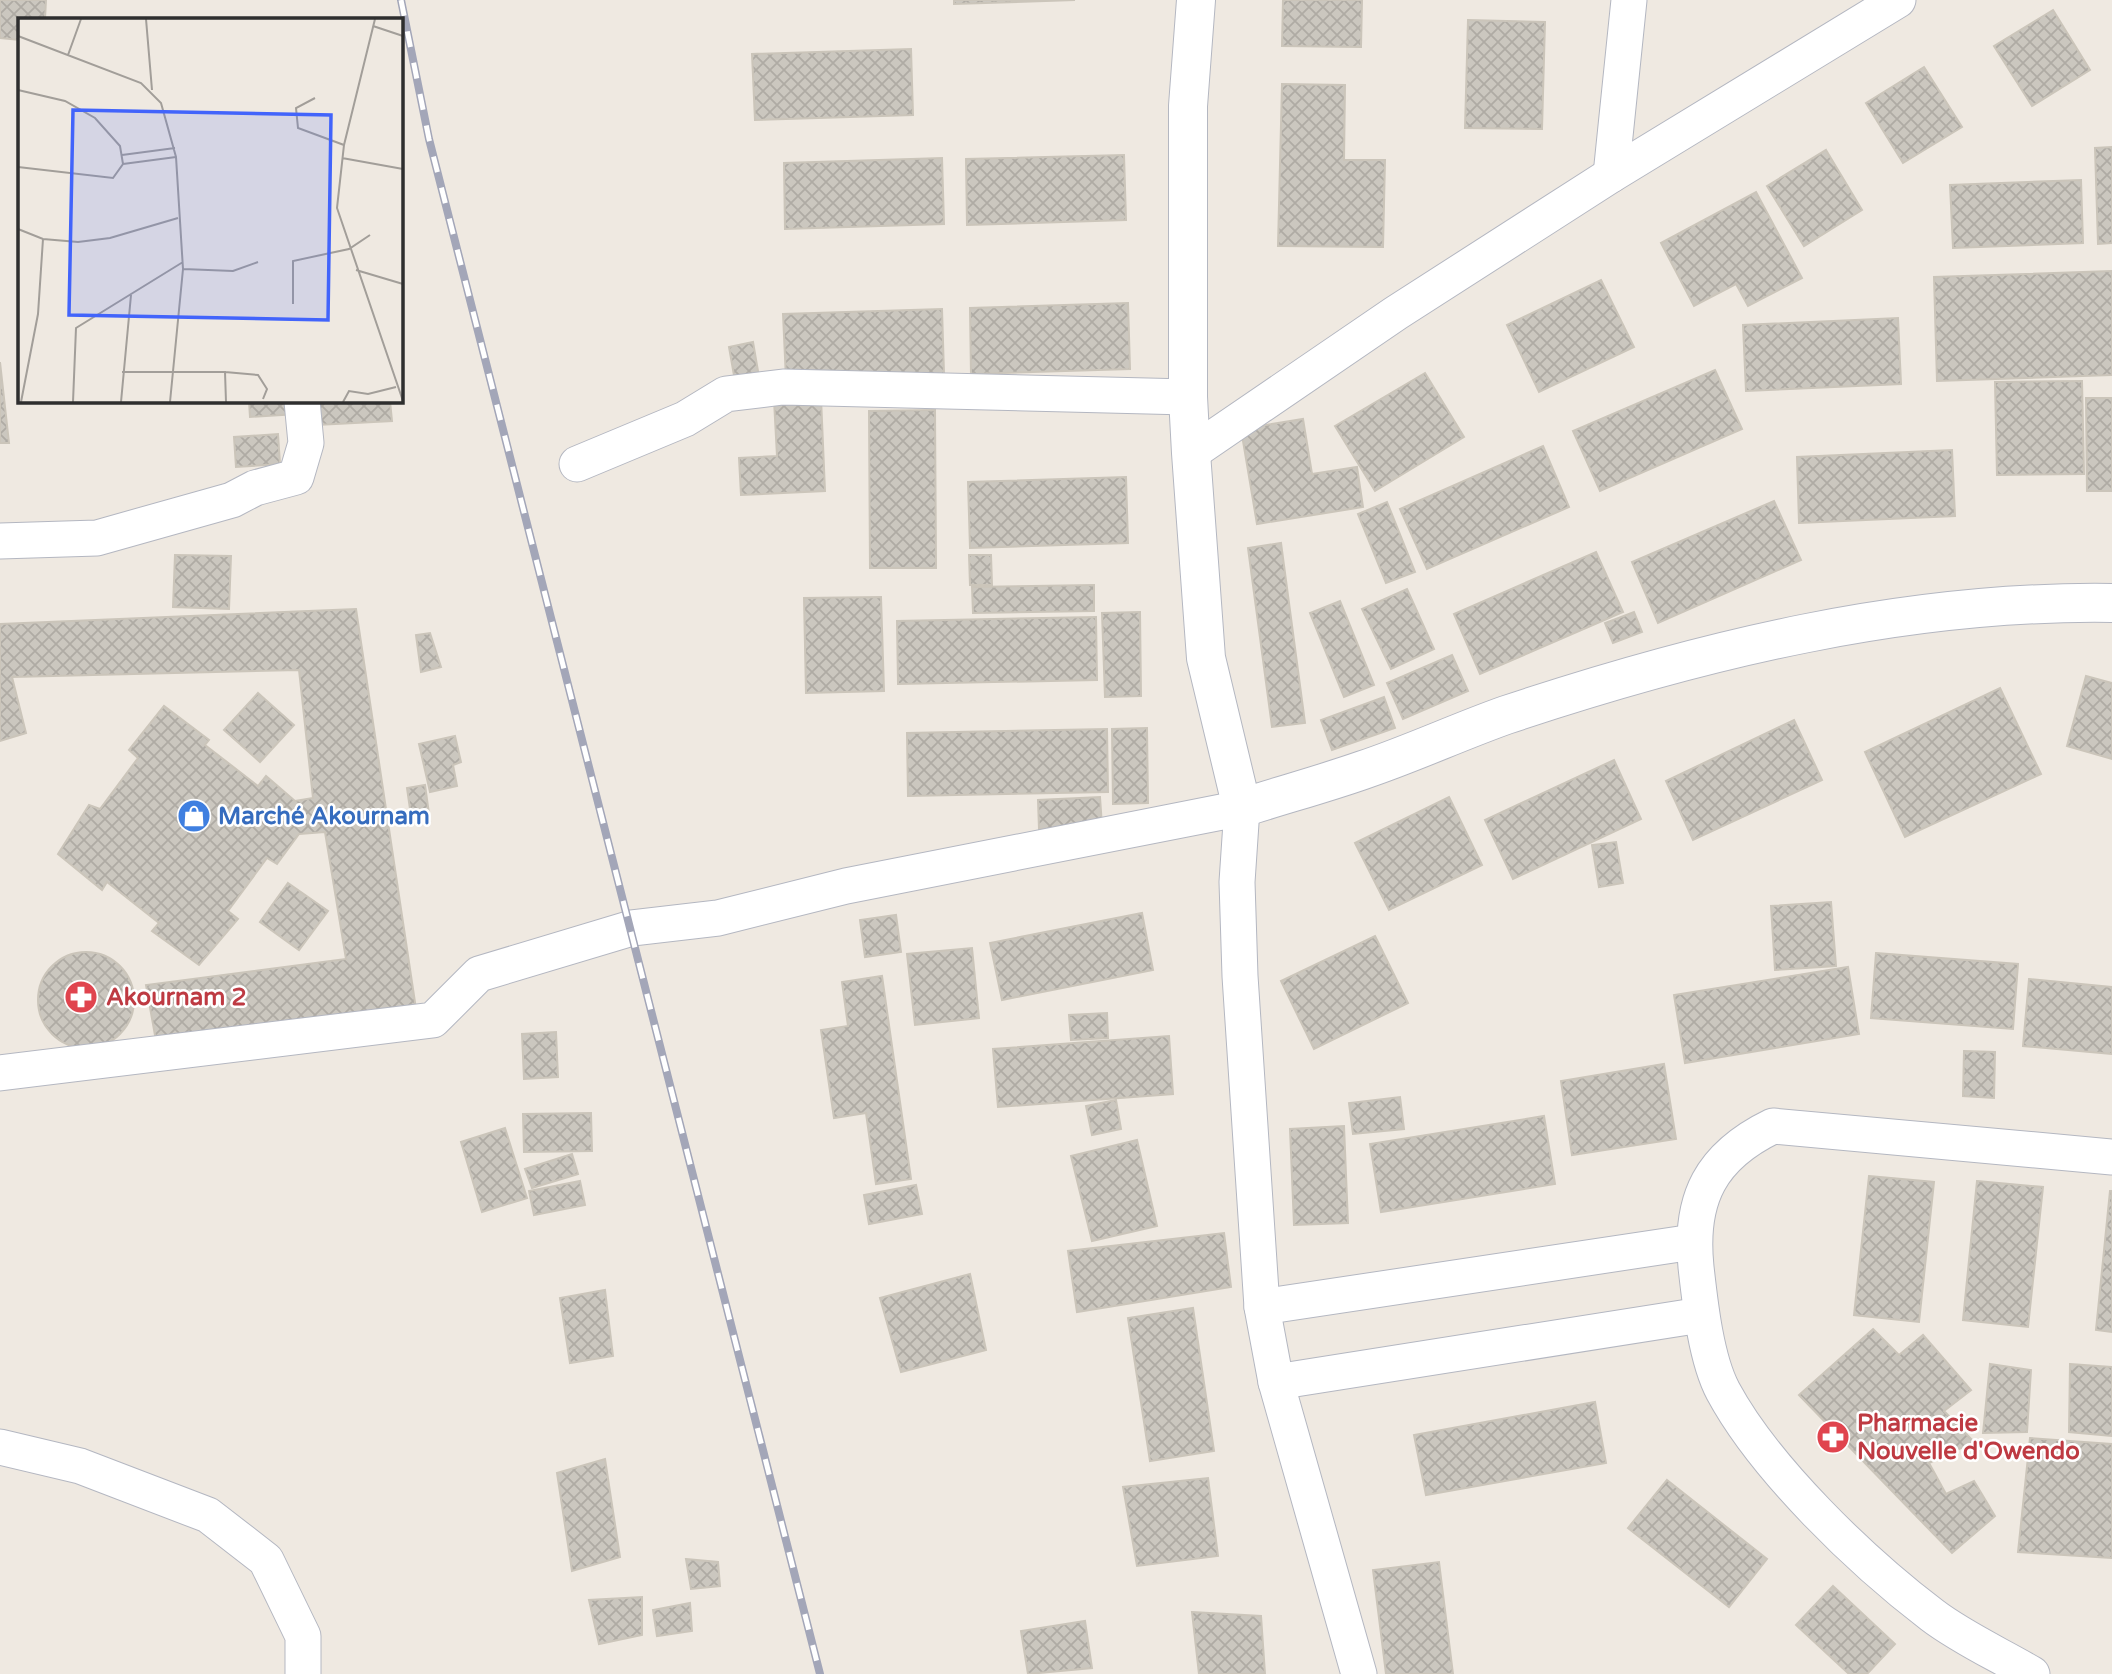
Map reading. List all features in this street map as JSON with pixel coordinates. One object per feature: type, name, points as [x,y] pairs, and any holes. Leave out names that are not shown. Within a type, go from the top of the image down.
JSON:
[{"type":"street","points":[[1196,0],[1188,106],[1188,397],[1206,658],[1242,808],[1237,882],[1240,976],[1262,1307],[1276,1382],[1359,1674]]},
{"type":"street","points":[[1611,175],[1629,0]]},
{"type":"street","points":[[1191,453],[1396,313],[1611,175],[1898,0]]},
{"type":"street","points":[[577,464],[685,419],[726,394],[783,387],[1188,397]]},
{"type":"street","points":[[0,541],[97,538],[232,500],[255,488],[296,477],[306,443],[302,402]]},
{"type":"street","points":[[0,1073],[433,1020],[479,974],[632,928],[718,918],[846,886],[1242,808],[1364,770],[1505,716],[1648,671],[1793,634],[1925,615],[2039,604],[2112,603]]},
{"type":"street","points":[[2032,1674],[1933,1616],[1866,1558],[1770,1463],[1722,1389],[1701,1315],[1693,1242],[1700,1204],[1716,1166],[1745,1140],[1773,1126],[2112,1157]]},
{"type":"street","points":[[1262,1307],[1693,1242]]},
{"type":"street","points":[[1276,1382],[1701,1315]]},
{"type":"street","points":[[0,1447],[80,1466],[208,1515],[266,1560],[303,1636],[303,1674]]},
{"type":"building","points":[[0,0],[46,0],[45,18],[18,18],[18,40],[0,38]]},
{"type":"building","points":[[954,0],[1075,0],[954,4]]},
{"type":"building","points":[[1283,0],[1362,0],[1361,47],[1282,46]]},
{"type":"building","points":[[2053,10],[2090,70],[2032,106],[1994,46]]},
{"type":"building","points":[[1468,20],[1545,22],[1542,129],[1465,128]]},
{"type":"building","points":[[911,49],[913,115],[755,120],[752,54]]},
{"type":"building","points":[[1924,67],[1962,127],[1903,163],[1866,103]]},
{"type":"building","points":[[1282,84],[1345,85],[1344,160],[1385,160],[1383,247],[1278,246]]},
{"type":"building","points":[[2112,147],[2112,243],[2098,244],[2095,148]]},
{"type":"building","points":[[1826,150],[1862,210],[1804,246],[1767,186]]},
{"type":"building","points":[[1124,155],[1126,220],[967,225],[966,159]]},
{"type":"building","points":[[942,158],[944,224],[785,229],[784,163]]},
{"type":"building","points":[[2081,180],[2083,243],[1953,248],[1950,185]]},
{"type":"building","points":[[1756,192],[1802,278],[1748,306],[1736,284],[1694,306],[1661,243]]},
{"type":"building","points":[[2112,271],[2112,375],[1937,381],[1934,277]]},
{"type":"building","points":[[1601,280],[1634,347],[1539,392],[1507,325]]},
{"type":"building","points":[[1128,303],[1130,369],[971,374],[970,308]]},
{"type":"building","points":[[942,309],[944,374],[786,379],[783,314]]},
{"type":"building","points":[[1898,318],[1901,384],[1746,391],[1743,325]]},
{"type":"building","points":[[753,342],[759,377],[735,381],[729,347]]},
{"type":"building","points":[[0,362],[9,443],[0,443]]},
{"type":"building","points":[[1715,370],[1742,429],[1600,491],[1573,431]]},
{"type":"building","points":[[1425,373],[1464,437],[1375,491],[1335,426]]},
{"type":"building","points":[[2082,381],[2084,474],[1997,475],[1995,382]]},
{"type":"building","points":[[821,398],[825,491],[741,495],[739,458],[777,456],[774,400]]},
{"type":"building","points":[[2086,398],[2112,398],[2112,491],[2087,491]]},
{"type":"building","points":[[249,402],[296,402],[297,414],[250,417]]},
{"type":"building","points":[[316,402],[390,402],[392,421],[317,425]]},
{"type":"building","points":[[935,410],[936,568],[870,568],[869,411]]},
{"type":"building","points":[[1303,419],[1312,474],[1357,467],[1363,507],[1257,524],[1241,429]]},
{"type":"building","points":[[278,434],[280,464],[236,467],[234,437]]},
{"type":"building","points":[[1543,446],[1569,507],[1427,569],[1400,509]]},
{"type":"building","points":[[1952,450],[1955,516],[1799,523],[1797,457]]},
{"type":"building","points":[[1126,477],[1128,543],[970,548],[968,482]]},
{"type":"building","points":[[1774,501],[1801,560],[1658,623],[1632,562]]},
{"type":"building","points":[[1387,502],[1415,572],[1386,583],[1358,514]]},
{"type":"building","points":[[1281,543],[1305,723],[1272,727],[1248,548]]},
{"type":"building","points":[[1596,552],[1623,612],[1480,674],[1454,614]]},
{"type":"building","points":[[175,555],[231,556],[229,609],[173,607]]},
{"type":"building","points":[[969,555],[991,555],[992,585],[970,585]]},
{"type":"building","points":[[1094,585],[1094,611],[973,613],[972,587]]},
{"type":"building","points":[[1407,589],[1434,649],[1391,669],[1362,609]]},
{"type":"building","points":[[881,597],[884,691],[806,693],[804,598]]},
{"type":"building","points":[[1340,601],[1374,685],[1344,697],[1310,613]]},
{"type":"building","points":[[356,609],[416,1009],[156,1041],[146,985],[346,959],[325,832],[299,834],[277,864],[267,858],[228,911],[238,919],[199,965],[152,931],[159,923],[107,882],[102,890],[58,854],[89,805],[100,809],[138,758],[129,750],[164,706],[209,740],[205,745],[258,786],[266,776],[295,801],[313,798],[299,670],[12,677],[26,733],[0,741],[0,624]]},
{"type":"building","points":[[1140,612],[1141,696],[1105,697],[1102,613]]},
{"type":"building","points":[[1634,612],[1642,632],[1613,643],[1605,623]]},
{"type":"building","points":[[1096,617],[1097,680],[898,684],[897,621]]},
{"type":"building","points":[[430,633],[441,667],[421,672],[416,635]]},
{"type":"building","points":[[1452,655],[1468,691],[1403,719],[1387,683]]},
{"type":"building","points":[[2086,676],[2112,683],[2112,759],[2067,746]]},
{"type":"building","points":[[2000,688],[2041,774],[1905,837],[1865,752]]},
{"type":"building","points":[[258,693],[294,725],[260,762],[224,730]]},
{"type":"building","points":[[1384,697],[1395,728],[1332,750],[1321,720]]},
{"type":"building","points":[[1794,720],[1822,780],[1693,840],[1666,781]]},
{"type":"building","points":[[1147,728],[1148,803],[1113,804],[1112,729]]},
{"type":"building","points":[[1107,729],[1108,792],[908,796],[907,733]]},
{"type":"building","points":[[455,736],[461,762],[453,765],[457,786],[430,792],[419,744]]},
{"type":"building","points":[[1614,760],[1641,819],[1513,879],[1485,820]]},
{"type":"building","points":[[425,785],[430,821],[412,823],[407,788]]},
{"type":"building","points":[[1100,797],[1102,826],[1039,829],[1038,800]]},
{"type":"building","points":[[1449,797],[1482,865],[1389,910],[1355,843]]},
{"type":"building","points":[[1616,842],[1623,883],[1599,887],[1592,845]]},
{"type":"building","points":[[288,883],[328,911],[299,950],[260,922]]},
{"type":"building","points":[[1831,902],[1836,966],[1775,970],[1771,906]]},
{"type":"building","points":[[1142,913],[1153,970],[1002,1000],[990,943]]},
{"type":"building","points":[[896,915],[901,952],[865,957],[860,920]]},
{"type":"building","points":[[1375,936],[1408,1003],[1314,1049],[1281,981]]},
{"type":"building","points":[[972,948],[979,1018],[915,1025],[907,954]]},
{"type":"building","points":[[86,952],[104,956],[120,966],[130,982],[134,1000],[130,1018],[120,1034],[104,1044],[86,1048],[68,1044],[52,1034],[42,1018],[38,1000],[42,982],[52,966],[68,956]]},
{"type":"building","points":[[1876,953],[2018,964],[2013,1029],[1871,1018]]},
{"type":"building","points":[[1848,967],[1859,1034],[1685,1063],[1674,995]]},
{"type":"building","points":[[882,976],[911,1179],[876,1184],[866,1113],[834,1118],[821,1030],[848,1026],[842,982]]},
{"type":"building","points":[[2029,979],[2112,987],[2112,1054],[2023,1046]]},
{"type":"building","points":[[1107,1013],[1108,1038],[1071,1040],[1069,1015]]},
{"type":"building","points":[[556,1032],[558,1077],[524,1079],[522,1034]]},
{"type":"building","points":[[1169,1036],[1173,1094],[998,1107],[993,1049]]},
{"type":"building","points":[[1964,1051],[1995,1052],[1994,1098],[1963,1096]]},
{"type":"building","points":[[1664,1064],[1676,1139],[1572,1155],[1561,1081]]},
{"type":"building","points":[[1400,1097],[1404,1129],[1353,1134],[1349,1103]]},
{"type":"building","points":[[1116,1100],[1121,1129],[1092,1135],[1086,1106]]},
{"type":"building","points":[[591,1113],[592,1151],[524,1152],[523,1114]]},
{"type":"building","points":[[1544,1116],[1555,1184],[1381,1212],[1370,1144]]},
{"type":"building","points":[[1344,1126],[1348,1223],[1294,1225],[1290,1129]]},
{"type":"building","points":[[505,1128],[527,1198],[482,1212],[461,1142]]},
{"type":"building","points":[[1137,1140],[1157,1226],[1092,1241],[1071,1156]]},
{"type":"building","points":[[572,1154],[578,1174],[532,1188],[525,1169]]},
{"type":"building","points":[[1869,1176],[1934,1182],[1919,1322],[1854,1315]]},
{"type":"building","points":[[580,1181],[585,1205],[534,1215],[529,1191]]},
{"type":"building","points":[[1977,1181],[2043,1187],[2028,1327],[1963,1320]]},
{"type":"building","points":[[916,1185],[922,1214],[869,1224],[864,1195]]},
{"type":"building","points":[[2112,1191],[2112,1332],[2096,1330]]},
{"type":"building","points":[[1224,1233],[1231,1287],[1077,1312],[1068,1251]]},
{"type":"building","points":[[970,1274],[986,1350],[901,1372],[880,1298]]},
{"type":"building","points":[[605,1290],[613,1356],[570,1363],[560,1298]]},
{"type":"building","points":[[1193,1308],[1214,1451],[1150,1461],[1128,1318]]},
{"type":"building","points":[[1873,1329],[1899,1355],[1923,1335],[1971,1390],[1944,1411],[1974,1442],[1929,1463],[1946,1494],[1974,1481],[1995,1516],[1952,1553],[1799,1395]]},
{"type":"building","points":[[1990,1364],[2031,1370],[2027,1432],[1983,1433]]},
{"type":"building","points":[[2070,1364],[2112,1367],[2112,1436],[2069,1432]]},
{"type":"building","points":[[1595,1402],[1606,1463],[1426,1495],[1414,1435]]},
{"type":"building","points":[[2030,1438],[2112,1444],[2112,1558],[2018,1552]]},
{"type":"building","points":[[605,1459],[620,1557],[572,1571],[557,1473]]},
{"type":"building","points":[[1208,1478],[1218,1556],[1137,1566],[1123,1487]]},
{"type":"building","points":[[1667,1480],[1767,1559],[1729,1607],[1628,1528]]},
{"type":"building","points":[[686,1559],[718,1562],[720,1586],[691,1589]]},
{"type":"building","points":[[1439,1562],[1453,1674],[1386,1674],[1373,1570]]},
{"type":"building","points":[[1833,1586],[1895,1644],[1867,1674],[1849,1674],[1796,1625]]},
{"type":"building","points":[[642,1597],[642,1635],[599,1644],[589,1600]]},
{"type":"building","points":[[690,1603],[692,1631],[657,1636],[653,1610]]},
{"type":"building","points":[[1192,1612],[1261,1616],[1265,1674],[1199,1674]]},
{"type":"building","points":[[1085,1621],[1092,1668],[1028,1674],[1021,1631]]},
{"type":"railway","points":[[401,0],[429,139],[820,1674]]},
{"type":"place","name":"Marché Akournam","points":[[194,816]]},
{"type":"place","name":"Akournam 2","points":[[81,997]]},
{"type":"place","name":"Pharmacie Nouvelle d'Owendo","points":[[1833,1437]]}]
